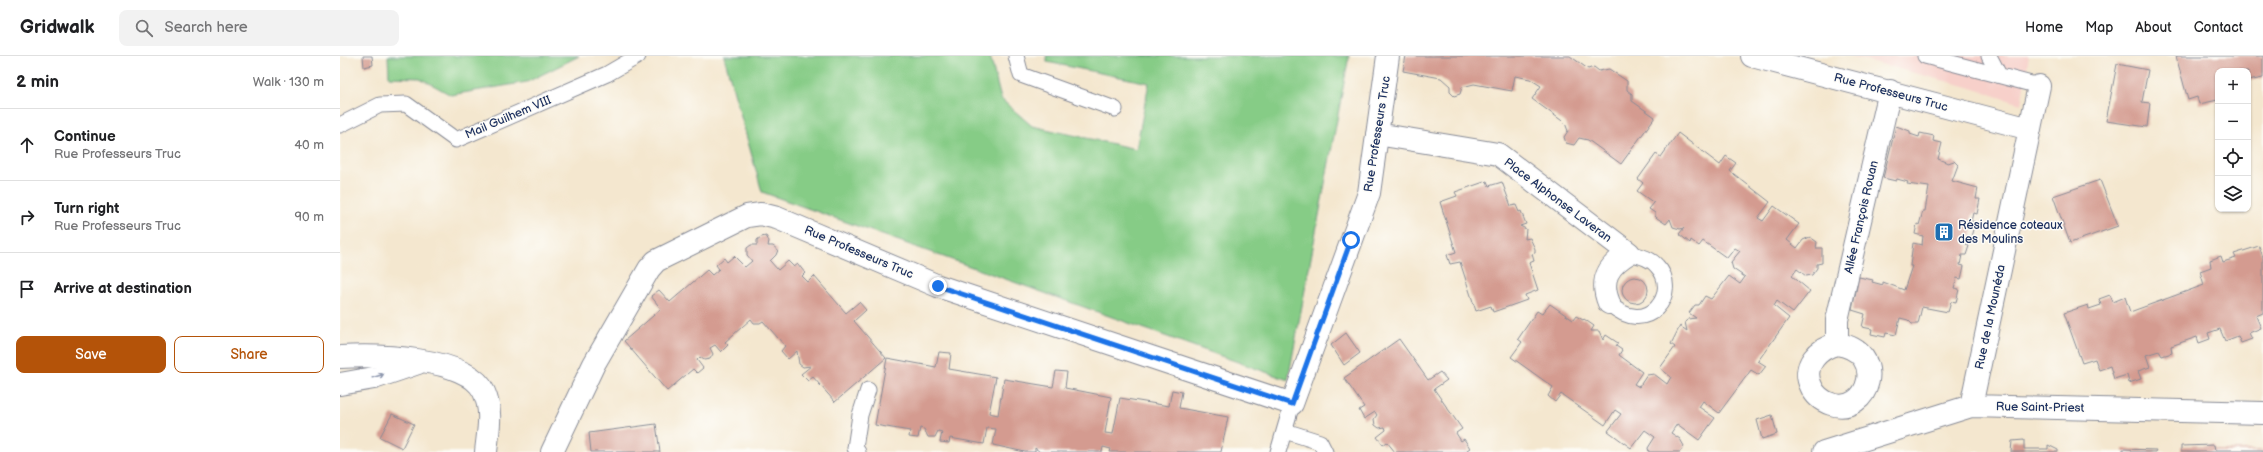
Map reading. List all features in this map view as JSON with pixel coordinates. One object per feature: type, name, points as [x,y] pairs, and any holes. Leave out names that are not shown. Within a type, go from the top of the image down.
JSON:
[{"type":"street","name":"Rue Professeurs Truc","points":[[552,452],[594,364],[649,269],[656,261],[747,216],[761,214],[777,218],[938,286],[1292,404],[1369,193],[1388,56]]},
{"type":"street","name":"Rue Professeurs Truc","points":[[1752,56],[2030,129]]},
{"type":"street","name":"Rue de la Mounéda","points":[[1971,406],[2039,86]]},
{"type":"street","name":"Allée François Rouan","points":[[1838,344],[1837,320],[1890,91]]},
{"type":"street","name":"Place Alphonse Laveran","points":[[1377,134],[1498,154],[1629,254]]},
{"type":"street","points":[[1609,303],[1604,291],[1606,277],[1615,262],[1629,254]]},
{"type":"street","points":[[340,356],[374,355],[450,366],[469,375],[483,390],[490,414],[486,452]]},
{"type":"street","points":[[340,384],[374,378],[422,362]]},
{"type":"street","name":"Rue Saint-Priest","points":[[1824,452],[1971,406],[2263,413]]},
{"type":"lane","name":"Mail Guilhem VIII","points":[[340,125],[380,105],[406,104],[456,140],[607,74],[638,56]]},
{"type":"lane","points":[[1016,56],[1021,75],[1115,109]]},
{"type":"lane","points":[[1925,56],[2039,86]]},
{"type":"lane","points":[[1989,56],[1999,75]]},
{"type":"lane","points":[[1609,303],[1618,311],[1631,316],[1646,316],[1657,309],[1664,294],[1664,279],[1658,266],[1645,257],[1629,254]]},
{"type":"lane","points":[[858,452],[855,448],[860,415],[868,390]]},
{"type":"lane","points":[[1278,452],[1292,404]]},
{"type":"lane","points":[[1285,431],[1320,442],[1325,452]]},
{"type":"shaded area","points":[[1850,56],[2029,56],[2021,104],[1968,87]]},
{"type":"green space","points":[[388,56],[579,56],[527,82],[451,95],[420,78],[389,77]]},
{"type":"green space","points":[[724,56],[990,56],[1001,99],[1032,126],[1136,149],[1149,83],[1047,62],[1046,56],[1349,56],[1288,380],[762,192]]},
{"type":"building","points":[[363,56],[372,56],[373,65],[364,67]]},
{"type":"building","points":[[1406,56],[1570,56],[1588,69],[1594,67],[1599,71],[1609,69],[1627,81],[1627,90],[1632,94],[1632,101],[1655,117],[1621,164],[1588,140],[1579,138],[1574,145],[1566,143],[1564,137],[1568,131],[1565,123],[1532,99],[1541,86],[1530,79],[1515,76],[1512,91],[1474,84],[1462,87],[1460,94],[1454,96],[1450,92],[1450,86],[1441,78],[1403,71]]},
{"type":"building","points":[[2176,56],[2263,56],[2263,78],[2251,80],[2251,68],[2215,68],[2215,101],[2199,104],[2197,97],[2188,100]]},
{"type":"building","points":[[2117,64],[2148,70],[2142,102],[2150,103],[2147,127],[2106,121]]},
{"type":"building","name":"Résidence coteaux des Moulins","points":[[1896,126],[1910,131],[1910,134],[1919,137],[1920,133],[1934,136],[1933,141],[1942,143],[1938,159],[1948,163],[1954,161],[1958,165],[1952,181],[1978,188],[1976,199],[1980,199],[1977,214],[1973,213],[1971,221],[1975,222],[1971,237],[1967,236],[1966,244],[1969,246],[1966,255],[1962,255],[1960,265],[1964,266],[1961,279],[1957,278],[1954,288],[1959,289],[1956,303],[1951,302],[1948,312],[1922,307],[1918,324],[1912,324],[1908,320],[1900,318],[1896,335],[1886,333],[1885,337],[1871,334],[1872,329],[1862,327],[1865,314],[1852,310],[1859,277],[1873,280],[1872,282],[1883,285],[1883,282],[1904,290],[1912,266],[1910,266],[1913,243],[1922,245],[1923,236],[1915,234],[1917,224],[1919,225],[1923,211],[1925,211],[1929,187],[1907,184],[1908,182],[1897,179],[1896,181],[1883,178]]},
{"type":"building","points":[[1678,133],[1720,165],[1726,156],[1736,163],[1730,171],[1770,202],[1758,218],[1763,221],[1774,206],[1799,224],[1787,240],[1797,248],[1803,240],[1810,237],[1817,242],[1816,248],[1822,248],[1822,263],[1817,264],[1817,268],[1812,275],[1806,276],[1797,269],[1792,276],[1810,291],[1793,313],[1777,301],[1774,306],[1789,318],[1758,361],[1766,366],[1759,375],[1751,370],[1719,413],[1703,401],[1699,407],[1715,418],[1699,440],[1677,424],[1671,433],[1680,439],[1684,446],[1680,452],[1649,452],[1648,448],[1655,437],[1645,430],[1631,448],[1608,431],[1621,414],[1615,410],[1605,425],[1561,394],[1555,402],[1548,396],[1553,387],[1511,357],[1522,342],[1518,339],[1537,311],[1542,314],[1550,304],[1573,320],[1576,316],[1583,320],[1584,319],[1594,326],[1591,331],[1599,331],[1603,340],[1606,335],[1618,343],[1616,346],[1622,350],[1619,355],[1642,372],[1634,384],[1639,387],[1647,375],[1654,374],[1667,384],[1671,377],[1660,368],[1675,347],[1671,344],[1680,326],[1687,331],[1685,322],[1688,319],[1696,318],[1689,313],[1695,305],[1699,305],[1705,296],[1711,299],[1729,276],[1740,284],[1745,277],[1733,269],[1731,262],[1740,251],[1735,248],[1727,258],[1703,241],[1699,246],[1691,240],[1690,243],[1679,234],[1684,228],[1680,229],[1673,227],[1670,219],[1666,224],[1657,218],[1655,213],[1649,209],[1654,203],[1637,191],[1643,183],[1638,179],[1656,154],[1661,157]]},
{"type":"building","points":[[2100,180],[2118,226],[2070,243],[2053,196]]},
{"type":"building","points":[[1487,181],[1489,186],[1502,182],[1511,206],[1516,205],[1519,212],[1521,211],[1526,224],[1520,226],[1526,229],[1525,239],[1530,238],[1535,249],[1535,253],[1532,254],[1534,261],[1529,263],[1538,290],[1525,295],[1527,300],[1493,312],[1491,306],[1476,311],[1460,262],[1450,264],[1447,255],[1456,252],[1440,202],[1457,196],[1455,192]]},
{"type":"building","points":[[766,236],[769,241],[768,246],[773,246],[778,250],[776,255],[770,261],[778,270],[788,261],[794,267],[798,264],[805,273],[802,276],[808,282],[814,276],[846,313],[859,302],[866,310],[854,321],[886,358],[835,402],[813,377],[808,381],[801,374],[811,366],[803,367],[799,364],[797,351],[788,359],[781,351],[785,346],[763,321],[760,323],[754,323],[751,319],[725,342],[728,345],[721,352],[715,345],[710,348],[713,354],[710,359],[704,360],[700,357],[697,360],[703,368],[697,373],[693,369],[667,391],[624,341],[661,309],[651,296],[659,290],[670,302],[707,270],[712,275],[719,269],[716,265],[724,258],[727,262],[734,256],[745,267],[752,261],[747,255],[747,248],[751,245],[757,245],[757,240]]},
{"type":"building","points":[[2259,246],[2263,257],[2263,313],[2256,316],[2261,328],[2249,333],[2252,339],[2241,343],[2238,336],[2225,341],[2220,329],[2208,333],[2210,339],[2199,343],[2197,337],[2171,346],[2172,353],[2162,356],[2159,351],[2146,355],[2150,367],[2138,371],[2141,379],[2129,383],[2127,375],[2114,379],[2110,366],[2099,370],[2095,359],[2082,363],[2064,313],[2088,305],[2089,309],[2101,305],[2099,299],[2110,295],[2113,302],[2125,297],[2130,312],[2204,285],[2200,271],[2211,267],[2210,260],[2221,256],[2223,262],[2236,258],[2234,254]]},
{"type":"building","points":[[1635,277],[1644,281],[1648,290],[1644,299],[1635,303],[1626,299],[1622,290],[1626,281]]},
{"type":"building","points":[[1346,333],[1360,353],[1344,365],[1331,345]]},
{"type":"building","points":[[1399,339],[1428,380],[1440,372],[1447,380],[1434,389],[1462,429],[1456,433],[1461,441],[1464,439],[1470,448],[1467,450],[1468,452],[1395,452],[1387,442],[1383,445],[1377,437],[1386,430],[1385,427],[1379,428],[1375,425],[1374,419],[1377,415],[1375,412],[1364,419],[1359,410],[1364,407],[1344,378]]},
{"type":"building","points":[[939,352],[951,353],[949,369],[996,377],[989,413],[998,415],[1004,379],[1053,387],[1056,371],[1067,372],[1065,388],[1111,397],[1105,433],[1113,434],[1120,398],[1169,406],[1172,390],[1182,392],[1179,408],[1228,417],[1221,452],[1110,452],[1111,449],[1103,447],[1102,452],[1040,452],[1035,448],[1035,452],[1025,452],[993,445],[996,429],[987,428],[984,444],[950,438],[949,443],[940,442],[942,432],[938,431],[935,437],[928,437],[924,429],[920,428],[918,438],[909,437],[910,431],[875,425],[887,358],[936,367]]},
{"type":"building","points":[[392,414],[414,424],[402,448],[380,437]]},
{"type":"building","points":[[1772,415],[1777,434],[1762,439],[1757,420]]},
{"type":"building","points":[[656,424],[660,452],[591,452],[589,433]]},
{"type":"building","points":[[2024,440],[2024,449],[2048,449],[2048,445],[2058,450],[2058,452],[2011,452],[2012,441]]},
{"type":"building","points":[[2214,445],[2215,450],[2263,450],[2263,452],[2181,452],[2181,446]]},
{"type":"building","points":[[2123,449],[2156,450],[2155,452],[2123,452]]},
{"type":"place","name":"Résidence coteaux des Moulins","points":[[1944,232]]},
{"type":"route","points":[[938,286],[1165,363],[1292,404],[1351,240]]}]
